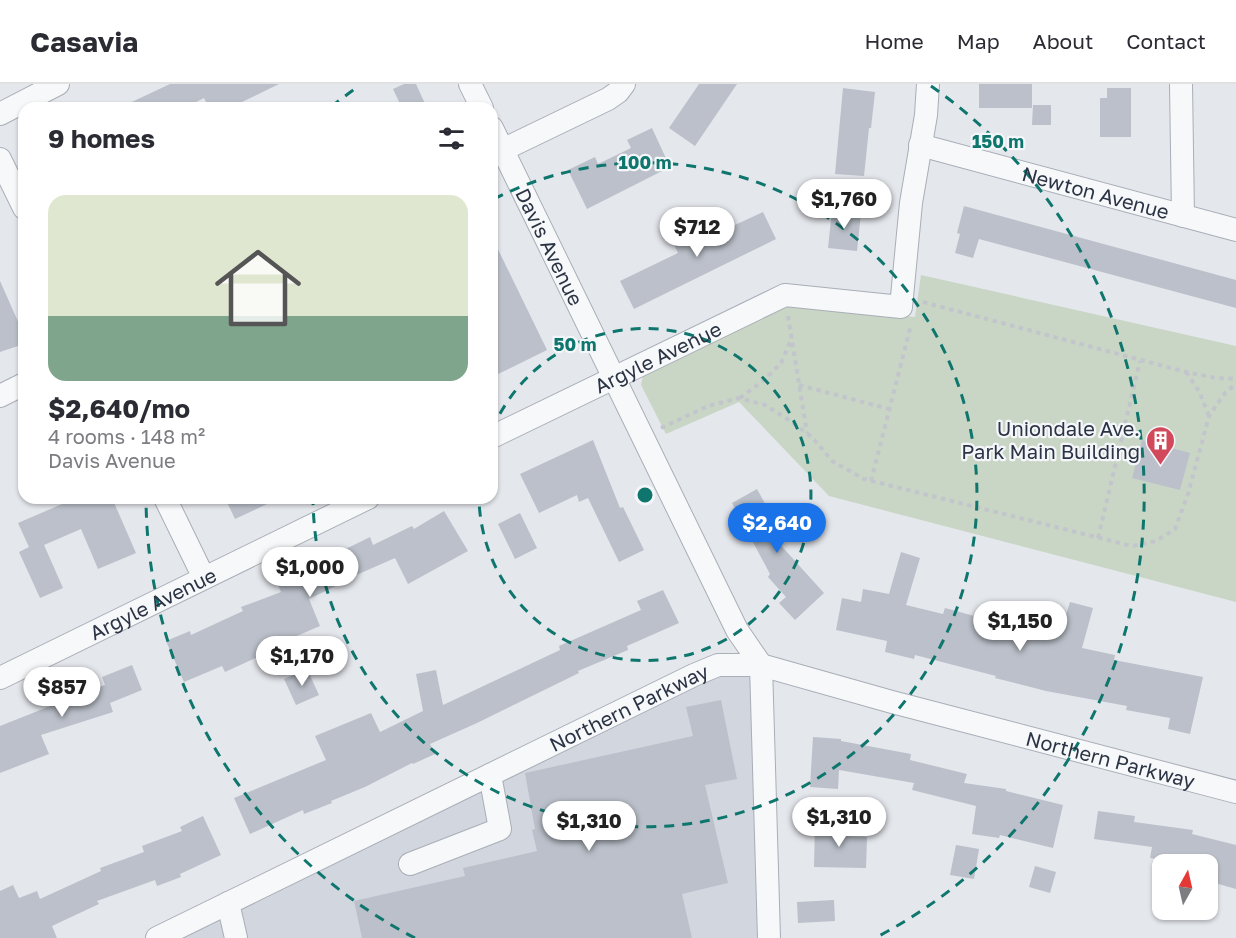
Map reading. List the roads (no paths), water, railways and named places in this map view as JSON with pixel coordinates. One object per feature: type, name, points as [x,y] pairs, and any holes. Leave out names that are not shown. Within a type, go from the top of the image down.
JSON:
[{"type":"street","points":[[10,101],[58,84]]},
{"type":"street","points":[[470,84],[479,102]]},
{"type":"street","points":[[498,152],[608,99],[624,84]]},
{"type":"street","points":[[920,145],[926,115],[928,84]]},
{"type":"street","points":[[1181,84],[1183,216]]},
{"type":"street","name":"Newton Avenue","points":[[920,145],[1236,230]]},
{"type":"street","name":"Argyle Avenue","points":[[498,434],[785,295],[901,307],[911,203],[920,145]]},
{"type":"street","name":"Davis Avenue","points":[[498,154],[614,378],[737,630],[761,665]]},
{"type":"street","points":[[0,159],[18,196]]},
{"type":"street","points":[[0,396],[18,387]]},
{"type":"street","points":[[168,504],[204,578]]},
{"type":"street","name":"Argyle Avenue","points":[[0,678],[356,504]]},
{"type":"street","name":"Northern Parkway","points":[[157,938],[718,665],[761,665],[892,702],[1236,792]]},
{"type":"street","points":[[761,665],[769,938]]},
{"type":"street","points":[[410,864],[500,829],[490,775]]},
{"type":"street","points":[[228,903],[236,938]]},
{"type":"place","name":"Uniondale Ave. Park Main Building","points":[[1161,466]]}]
